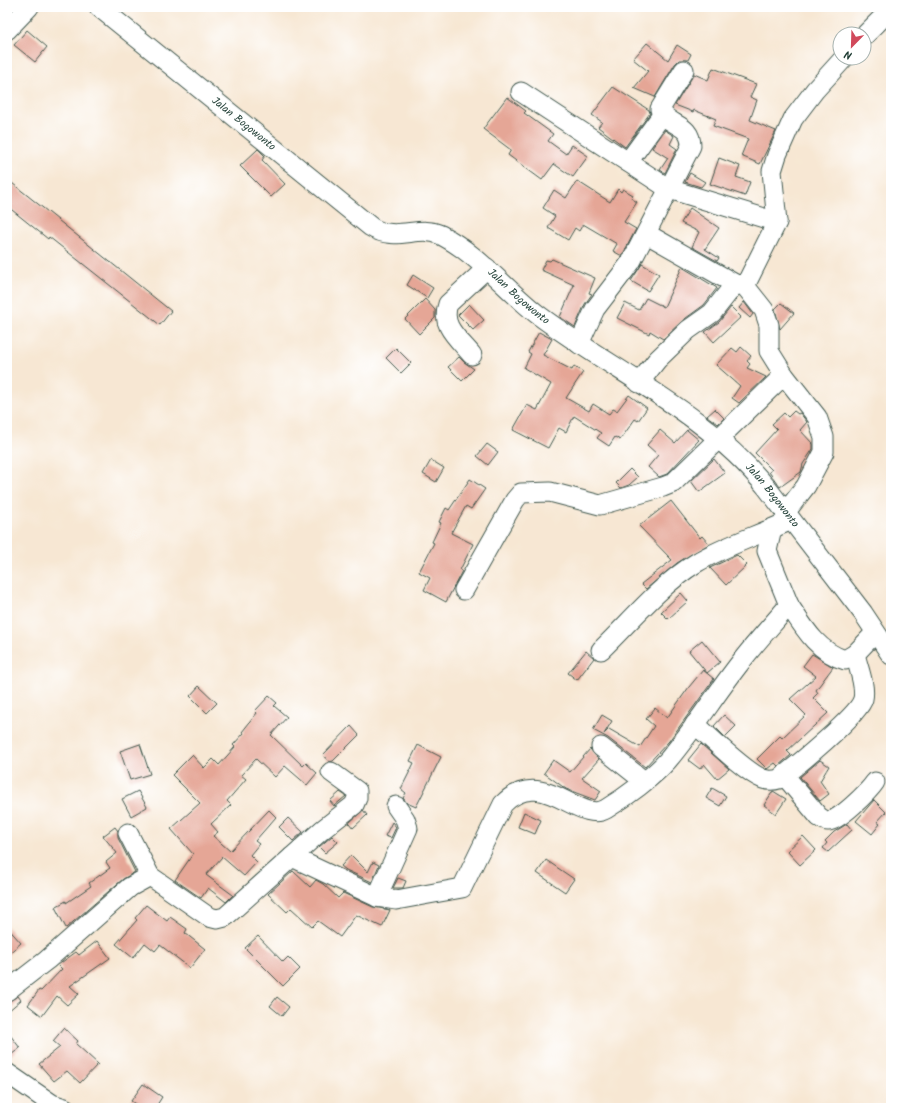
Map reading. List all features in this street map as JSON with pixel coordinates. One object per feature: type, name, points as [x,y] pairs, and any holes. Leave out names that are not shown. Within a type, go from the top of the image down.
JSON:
[{"type":"street","points":[[7,30],[29,7]]},
{"type":"street","name":"Jalan Bogowonto","points":[[99,7],[371,228],[387,235],[429,232],[439,234],[461,246],[535,312],[579,344],[679,408],[720,438],[752,470],[863,613],[891,655]]},
{"type":"street","points":[[872,28],[891,9]]},
{"type":"street","points":[[639,383],[657,360],[688,330],[712,313],[740,285],[777,222],[772,171],[778,155],[794,119],[815,90],[837,66]]},
{"type":"street","points":[[628,162],[662,115],[661,105],[684,70]]},
{"type":"street","points":[[521,92],[669,189],[777,222]]},
{"type":"street","points":[[579,344],[595,309],[632,262],[691,146],[689,132],[662,115]]},
{"type":"street","points":[[601,650],[668,584],[695,564],[726,548],[772,529],[788,516],[824,452],[824,436],[817,417],[784,376],[769,351],[769,325],[764,310],[740,285],[647,234]]},
{"type":"street","points":[[472,355],[447,324],[446,310],[448,304],[487,268]]},
{"type":"street","points":[[464,590],[515,500],[521,493],[550,492],[600,505],[673,483],[784,376]]},
{"type":"street","points":[[772,529],[767,551],[789,605],[806,631],[827,653],[845,660],[855,654],[875,633]]},
{"type":"street","points":[[292,857],[377,898],[396,900],[462,888],[503,804],[510,797],[526,790],[549,792],[594,812],[605,810],[644,781],[667,761],[741,662],[789,605]]},
{"type":"street","points":[[695,724],[748,770],[761,778],[774,781],[784,775],[849,718],[862,700],[863,692],[855,654]]},
{"type":"street","points":[[601,747],[644,781]]},
{"type":"street","points":[[128,833],[150,876],[209,916],[217,918],[225,917],[292,857],[354,806],[357,798],[357,790],[331,772]]},
{"type":"street","points":[[784,775],[819,817],[827,821],[840,815],[867,793],[875,782]]},
{"type":"street","points":[[377,898],[408,828],[405,819],[396,806]]},
{"type":"street","points":[[7,991],[47,960],[130,887],[150,876]]},
{"type":"street","points":[[7,1073],[52,1104],[65,1108]]},
{"type":"building","points":[[27,30],[47,47],[35,62],[14,45]]},
{"type":"building","points":[[647,43],[668,60],[677,45],[691,54],[688,60],[679,60],[675,64],[655,97],[634,88],[648,71],[633,59]]},
{"type":"building","points":[[713,68],[756,84],[750,97],[757,100],[750,120],[776,131],[760,164],[741,156],[748,139],[713,126],[716,119],[694,110],[693,112],[675,105],[694,74],[708,80]]},
{"type":"building","points":[[613,87],[649,110],[650,113],[625,147],[598,127],[602,122],[592,115]]},
{"type":"building","points":[[507,97],[526,111],[524,113],[553,134],[548,141],[566,154],[572,145],[588,156],[573,177],[554,164],[542,180],[508,155],[511,150],[483,129]]},
{"type":"building","points":[[665,130],[674,136],[670,144],[677,149],[665,173],[660,170],[668,158],[652,148]]},
{"type":"building","points":[[258,149],[265,156],[262,160],[285,184],[271,197],[240,166]]},
{"type":"building","points":[[719,158],[740,166],[736,177],[750,182],[745,196],[710,184]]},
{"type":"building","points":[[690,173],[705,182],[701,187],[685,182]]},
{"type":"building","points":[[7,179],[171,311],[160,325],[49,237],[48,239],[7,206]]},
{"type":"building","points":[[577,181],[610,202],[618,189],[621,192],[623,189],[633,195],[631,198],[637,202],[624,222],[636,229],[622,256],[613,251],[617,244],[583,224],[579,231],[575,228],[568,240],[548,228],[555,216],[543,208],[554,190],[566,198]]},
{"type":"building","points":[[690,208],[719,228],[705,249],[719,258],[717,261],[692,247],[699,232],[681,223]]},
{"type":"building","points":[[552,259],[595,278],[589,293],[592,294],[585,304],[575,327],[560,317],[574,285],[541,270],[546,260],[550,261]]},
{"type":"building","points":[[642,264],[659,274],[648,291],[631,281]]},
{"type":"building","points":[[682,267],[717,288],[704,305],[682,321],[663,339],[650,331],[649,334],[617,318],[625,303],[639,310],[646,298],[664,307]]},
{"type":"building","points":[[413,275],[433,288],[427,298],[407,285]]},
{"type":"building","points":[[425,299],[435,310],[435,318],[419,334],[405,319]]},
{"type":"building","points":[[744,302],[753,314],[750,318],[739,308]]},
{"type":"building","points":[[781,303],[794,313],[780,329],[775,309]]},
{"type":"building","points":[[469,304],[484,320],[473,330],[458,315]]},
{"type":"building","points":[[731,307],[741,317],[714,342],[705,332],[719,322]]},
{"type":"building","points":[[539,332],[552,339],[543,355],[572,370],[574,366],[583,372],[566,398],[589,411],[593,404],[609,414],[613,409],[617,411],[629,395],[647,408],[638,421],[635,419],[620,440],[615,437],[609,446],[597,438],[601,433],[574,416],[566,432],[559,428],[548,448],[513,430],[527,405],[537,410],[551,384],[524,368],[531,354],[528,352]]},
{"type":"building","points":[[741,347],[751,356],[747,361],[750,364],[747,368],[766,377],[739,403],[732,398],[740,386],[716,365],[732,348],[737,352]]},
{"type":"building","points":[[396,348],[411,363],[401,373],[386,358]]},
{"type":"building","points":[[459,357],[474,369],[462,381],[448,367]]},
{"type":"building","points":[[715,409],[724,418],[718,424],[707,416]]},
{"type":"building","points":[[794,411],[798,414],[800,413],[807,422],[800,430],[813,444],[813,449],[803,464],[801,472],[780,487],[769,472],[772,470],[755,453],[777,429],[772,424],[784,413],[788,417]]},
{"type":"building","points":[[660,430],[675,443],[687,430],[699,440],[667,474],[659,477],[648,467],[658,455],[647,445]]},
{"type":"building","points":[[487,444],[498,452],[488,465],[477,456]]},
{"type":"building","points":[[714,459],[725,473],[699,492],[691,481]]},
{"type":"building","points":[[431,460],[444,468],[436,482],[423,474]]},
{"type":"building","points":[[630,469],[638,477],[629,485],[621,488],[616,483]]},
{"type":"building","points":[[470,479],[485,489],[471,509],[466,506],[451,533],[473,544],[460,570],[462,571],[446,602],[424,590],[430,578],[419,572],[434,543],[432,542],[446,508],[449,510]]},
{"type":"building","points":[[671,501],[700,538],[702,536],[709,544],[677,563],[646,589],[641,584],[672,560],[639,526]]},
{"type":"building","points":[[737,555],[747,565],[726,585],[710,568]]},
{"type":"building","points":[[681,593],[688,601],[668,619],[661,612]]},
{"type":"building","points":[[702,640],[720,662],[707,673],[689,651]]},
{"type":"building","points":[[586,651],[594,658],[577,680],[568,673]]},
{"type":"building","points":[[812,654],[833,667],[816,690],[818,693],[813,698],[828,713],[787,751],[791,755],[778,766],[775,763],[767,769],[757,759],[780,736],[782,738],[806,715],[790,699],[816,676],[803,666]]},
{"type":"building","points":[[703,670],[714,679],[669,741],[645,767],[608,738],[593,730],[602,715],[612,721],[604,734],[609,729],[640,747],[654,726],[646,719],[655,708],[667,718]]},
{"type":"building","points":[[199,686],[217,703],[207,713],[190,696]]},
{"type":"building","points":[[269,696],[277,703],[274,706],[287,717],[271,735],[303,766],[306,763],[317,773],[307,785],[285,766],[275,777],[256,759],[241,775],[246,779],[227,801],[231,805],[211,824],[218,832],[213,836],[230,851],[269,810],[276,817],[255,841],[259,844],[250,855],[257,862],[244,876],[222,857],[206,875],[233,895],[226,902],[208,888],[201,898],[175,880],[193,854],[171,829],[200,803],[172,775],[192,755],[204,768],[213,759],[219,765],[235,747],[233,745],[244,733],[242,732],[257,713],[255,711]]},
{"type":"building","points":[[724,715],[736,726],[725,737],[714,726]]},
{"type":"building","points":[[351,726],[359,735],[333,761],[329,762],[323,755]]},
{"type":"building","points":[[140,744],[150,774],[130,780],[120,751]]},
{"type":"building","points":[[701,744],[729,769],[717,779],[704,764],[700,769],[688,760]]},
{"type":"building","points":[[418,745],[441,757],[416,807],[407,803],[403,798],[406,793],[401,789],[414,763],[410,761]]},
{"type":"building","points":[[590,749],[599,759],[582,778],[601,791],[595,800],[566,789],[544,773],[553,760],[570,772]]},
{"type":"building","points":[[820,760],[829,766],[820,781],[829,794],[820,801],[800,777]]},
{"type":"building","points":[[712,788],[726,796],[720,806],[706,798]]},
{"type":"building","points":[[138,791],[147,807],[131,816],[122,799]]},
{"type":"building","points":[[773,791],[786,799],[776,814],[764,805]]},
{"type":"building","points":[[340,792],[346,796],[334,806],[330,801]]},
{"type":"building","points":[[874,800],[886,812],[877,822],[880,824],[872,834],[856,821]]},
{"type":"building","points":[[363,810],[367,815],[353,828],[349,823]]},
{"type":"building","points":[[524,812],[541,820],[535,834],[518,827]]},
{"type":"building","points":[[288,818],[303,832],[293,841],[279,827]]},
{"type":"building","points":[[392,822],[396,827],[391,838],[385,836]]},
{"type":"building","points":[[847,824],[852,830],[828,852],[823,848],[827,843],[825,841],[834,832]]},
{"type":"building","points":[[115,827],[118,831],[118,838],[135,872],[123,879],[66,928],[55,907],[66,901],[66,903],[91,886],[89,883],[110,868],[106,862],[117,853],[103,836]]},
{"type":"building","points":[[332,836],[338,842],[325,853],[319,847]]},
{"type":"building","points":[[803,836],[816,850],[800,865],[787,851]]},
{"type":"building","points":[[351,855],[368,872],[373,862],[379,865],[372,882],[346,870],[341,866]]},
{"type":"building","points":[[546,860],[574,879],[565,892],[537,873]]},
{"type":"building","points":[[293,871],[310,887],[316,880],[323,884],[338,898],[343,893],[373,907],[390,910],[382,927],[356,915],[340,937],[318,921],[312,927],[291,908],[287,912],[268,894]]},
{"type":"building","points":[[398,878],[406,881],[403,888],[393,888]]},
{"type":"building","points":[[146,905],[167,921],[170,917],[187,929],[185,933],[205,949],[190,968],[160,945],[155,951],[145,943],[133,958],[116,944],[137,920],[135,918]]},
{"type":"building","points":[[7,927],[21,943],[7,955]]},
{"type":"building","points":[[258,936],[283,962],[288,957],[300,969],[283,986],[245,948]]},
{"type":"building","points":[[97,941],[110,958],[70,986],[79,994],[67,1005],[57,996],[42,1016],[28,1005],[39,990],[41,991],[62,969],[58,965],[76,952],[79,955]]},
{"type":"building","points":[[18,996],[21,1000],[7,1012],[7,1002]]},
{"type":"building","points":[[277,997],[289,1007],[282,1016],[270,1006]]},
{"type":"building","points":[[64,1028],[78,1041],[76,1044],[98,1064],[80,1083],[67,1071],[54,1081],[39,1064],[60,1047],[53,1041]]},
{"type":"building","points":[[7,1031],[20,1048],[7,1058]]},
{"type":"building","points":[[143,1084],[162,1097],[155,1108],[141,1108],[131,1101]]}]
